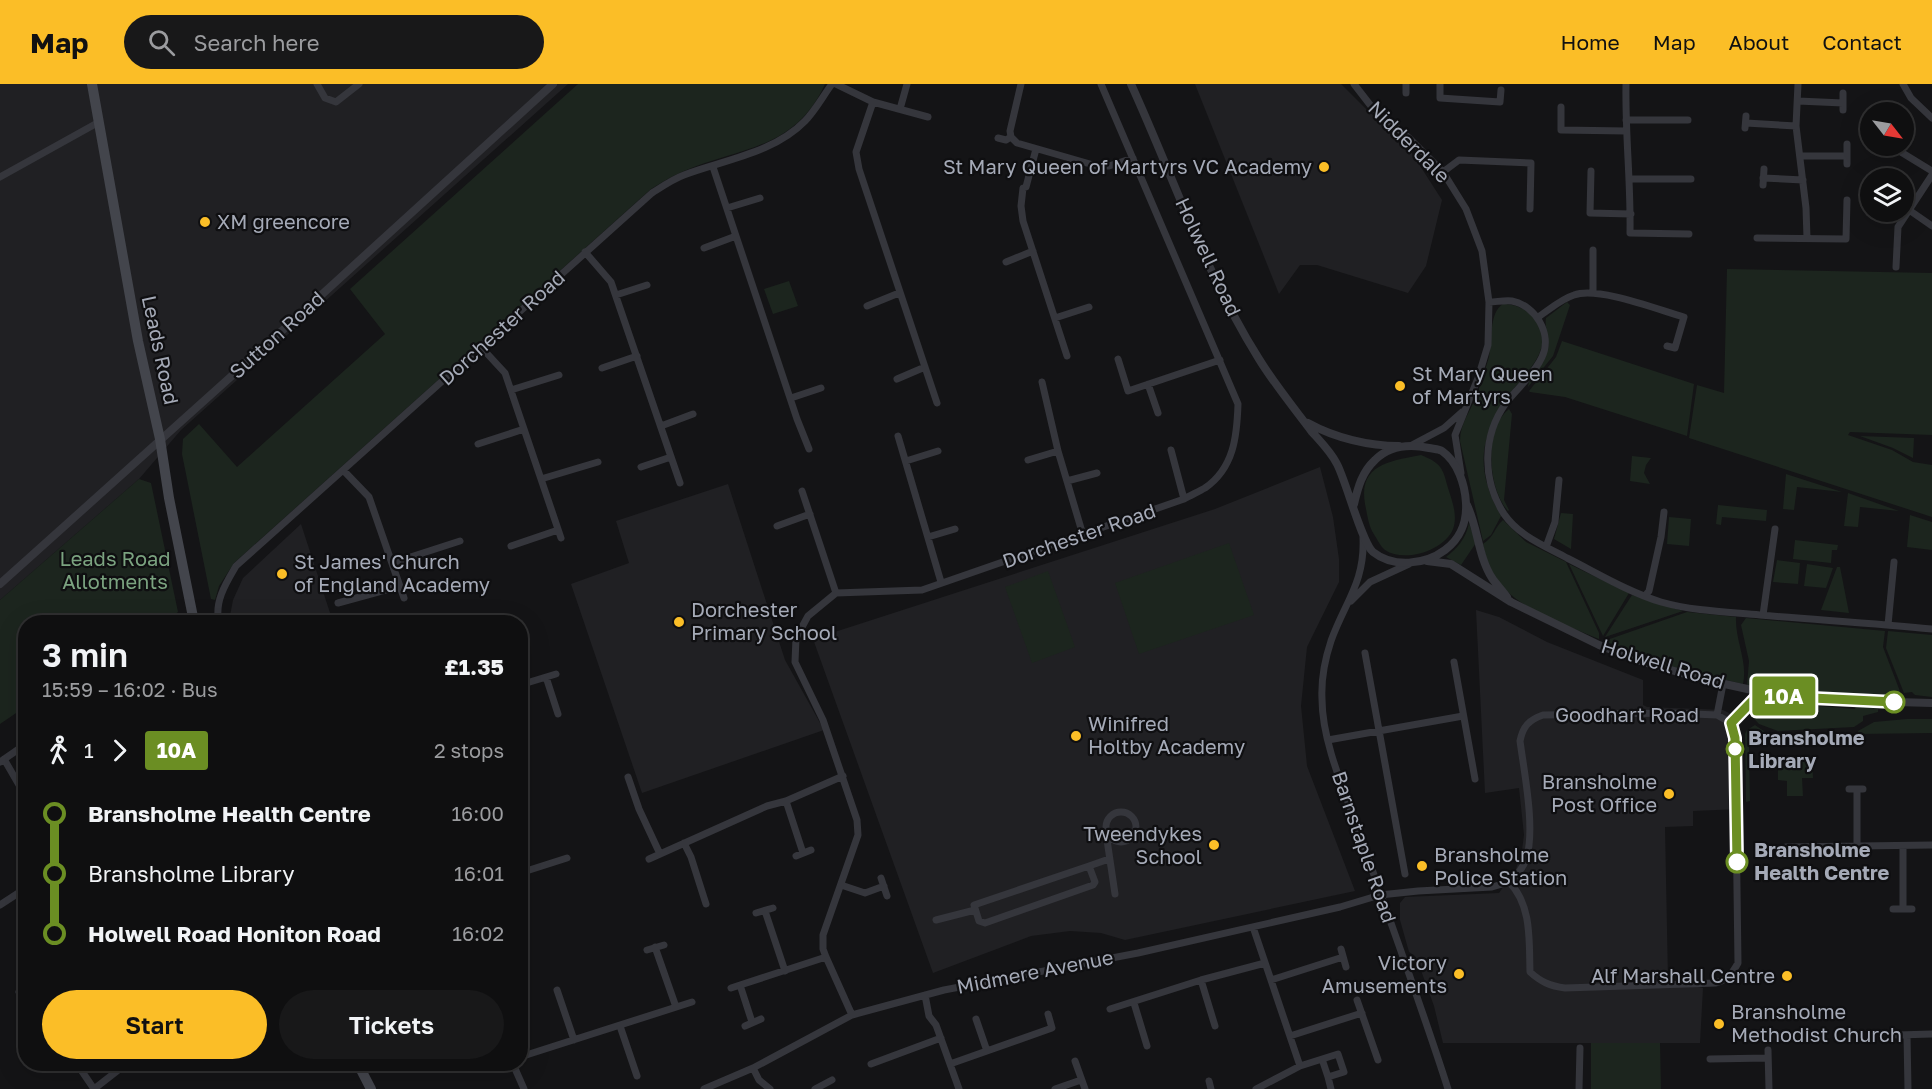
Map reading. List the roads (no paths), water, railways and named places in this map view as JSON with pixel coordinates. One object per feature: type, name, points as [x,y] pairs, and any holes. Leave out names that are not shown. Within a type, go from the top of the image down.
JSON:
[{"type":"main road","name":"Leads Road","points":[[92,84],[138,341],[160,439],[169,498],[193,615]]},
{"type":"main road","points":[[362,1071],[371,1089]]},
{"type":"street","points":[[317,84],[324,98],[336,102],[359,84]]},
{"type":"street","name":"Sutton Road","points":[[0,584],[553,84]]},
{"type":"street","name":"Dorchester Road","points":[[218,615],[222,588],[236,566],[652,193],[685,175],[763,149],[788,135],[805,122],[832,84]]},
{"type":"street","points":[[836,84],[873,102],[928,117]]},
{"type":"street","points":[[900,109],[907,84]]},
{"type":"street","points":[[1021,84],[1010,131],[1011,138],[1017,143],[1097,166],[1109,166],[1133,158]]},
{"type":"street","name":"Dorchester Road","points":[[836,592],[922,590],[1184,499],[1205,488],[1230,459],[1237,437],[1238,404],[1101,84]]},
{"type":"street","name":"Holwell Road","points":[[1131,84],[1226,302],[1259,359],[1287,401],[1337,463],[1354,504]]},
{"type":"street","name":"Nidderdale","points":[[1354,84],[1371,106],[1409,138],[1443,172],[1466,209],[1482,251],[1489,302],[1488,345],[1478,378],[1455,435],[1463,481]]},
{"type":"street","points":[[1406,84],[1406,93]]},
{"type":"street","points":[[1440,84],[1440,99],[1500,102],[1501,90]]},
{"type":"street","points":[[1626,84],[1630,233],[1689,234]]},
{"type":"street","points":[[1798,84],[1796,126],[1807,238]]},
{"type":"street","points":[[1903,84],[1911,98],[1932,118]]},
{"type":"street","points":[[1798,101],[1843,107],[1843,93]]},
{"type":"street","points":[[873,102],[856,152],[858,169],[937,403]]},
{"type":"street","points":[[1561,107],[1561,129],[1626,131]]},
{"type":"street","points":[[1626,120],[1688,120]]},
{"type":"street","points":[[0,177],[99,122]]},
{"type":"street","points":[[1746,123],[1796,126]]},
{"type":"street","points":[[998,138],[1006,140],[1011,138]]},
{"type":"street","points":[[1800,156],[1847,160],[1847,144]]},
{"type":"street","points":[[1036,149],[1026,187],[1023,188],[1021,206],[1023,221],[1067,356]]},
{"type":"street","points":[[1906,156],[1932,173],[1914,202]]},
{"type":"street","points":[[1443,172],[1459,160],[1531,163],[1530,208]]},
{"type":"street","points":[[713,167],[809,448]]},
{"type":"street","points":[[1764,169],[1763,182],[1803,180]]},
{"type":"street","points":[[1591,171],[1590,213],[1631,214]]},
{"type":"street","points":[[1630,179],[1691,179]]},
{"type":"street","points":[[727,208],[760,198]]},
{"type":"street","points":[[1757,238],[1846,239],[1847,200]]},
{"type":"street","points":[[1914,213],[1932,226]]},
{"type":"street","points":[[1896,267],[1898,227],[1901,222]]},
{"type":"street","points":[[704,248],[736,236]]},
{"type":"street","points":[[1593,249],[1593,292]]},
{"type":"street","points":[[1006,262],[1033,251]]},
{"type":"street","points":[[585,252],[611,282],[681,483]]},
{"type":"street","points":[[616,295],[647,285]]},
{"type":"street","points":[[1538,317],[1575,295],[1593,292],[1684,317],[1675,348],[1667,346]]},
{"type":"street","points":[[867,306],[899,293]]},
{"type":"street","points":[[1489,302],[1510,301],[1523,304],[1538,317],[1544,333],[1543,355],[1497,416],[1492,431],[1487,466],[1490,481],[1505,515],[1522,533],[1645,596],[1686,608],[1932,629]]},
{"type":"street","points":[[1055,318],[1089,307]]},
{"type":"street","points":[[481,346],[505,373],[561,538]]},
{"type":"street","points":[[602,368],[637,356]]},
{"type":"street","points":[[1118,359],[1128,391],[1220,360]]},
{"type":"street","points":[[897,379],[925,368]]},
{"type":"street","points":[[511,390],[559,375]]},
{"type":"street","points":[[1042,382],[1058,451],[1083,535]]},
{"type":"street","points":[[1148,384],[1158,413]]},
{"type":"street","points":[[791,398],[822,388]]},
{"type":"street","name":"Nidderdale","points":[[1412,445],[1444,428],[1465,409]]},
{"type":"street","points":[[661,426],[693,414]]},
{"type":"street","name":"Holwell Road","points":[[1303,419],[1319,429],[1377,446],[1401,446]]},
{"type":"street","points":[[478,444],[524,429]]},
{"type":"street","points":[[898,436],[941,582]]},
{"type":"street","points":[[1412,445],[1441,450],[1454,463],[1463,481],[1466,504],[1464,524],[1456,541],[1443,552],[1409,564],[1385,558],[1371,551],[1362,533],[1354,504],[1362,477],[1376,458],[1401,446],[1412,445]]},
{"type":"street","points":[[1171,450],[1184,499]]},
{"type":"street","points":[[906,461],[938,451]]},
{"type":"street","points":[[1028,460],[1058,451]]},
{"type":"street","points":[[641,467],[671,457]]},
{"type":"street","points":[[541,479],[598,462]]},
{"type":"street","points":[[344,471],[369,497],[404,598]]},
{"type":"street","points":[[1067,481],[1097,473]]},
{"type":"street","points":[[1546,547],[1555,522],[1559,480]]},
{"type":"street","points":[[802,491],[836,592],[808,616],[801,626],[794,650],[795,663],[823,720],[857,820],[858,835],[823,935],[823,950],[852,1015]]},
{"type":"street","name":"Holwell Road","points":[[1466,504],[1473,518],[1479,545],[1491,577],[1511,602]]},
{"type":"street","points":[[1645,596],[1649,591],[1664,512]]},
{"type":"street","points":[[777,526],[810,514]]},
{"type":"street","points":[[928,537],[955,529]]},
{"type":"street","points":[[1762,615],[1775,529]]},
{"type":"street","points":[[511,546],[558,530]]},
{"type":"street","name":"Barnstaple Road","points":[[1362,533],[1364,553],[1361,573],[1331,642],[1324,669],[1322,700],[1328,740],[1448,1089]]},
{"type":"street","points":[[392,563],[460,541]]},
{"type":"street","name":"Holwell Road","points":[[1422,561],[1436,560],[1451,564],[1511,602],[1599,645],[1640,661],[1723,684],[1792,697],[1932,703]]},
{"type":"street","points":[[1888,625],[1894,562]]},
{"type":"street","name":"Barnstaple Road","points":[[1350,602],[1370,582],[1409,564]]},
{"type":"street","points":[[338,603],[400,586]]},
{"type":"street","points":[[1365,653],[1405,874]]},
{"type":"street","points":[[1454,662],[1475,779]]},
{"type":"street","points":[[528,683],[556,674]]},
{"type":"street","points":[[546,677],[558,714]]},
{"type":"street","points":[[1717,715],[1723,684]]},
{"type":"street","points":[[1380,896],[1418,891],[1492,887],[1509,882],[1517,889],[1527,912],[1530,972],[1552,987],[1687,985],[1726,980],[1738,963],[1735,738],[1731,723],[1761,692]]},
{"type":"street","name":"Goodhart Road","points":[[1509,882],[1521,870],[1529,845],[1529,823],[1520,741],[1521,732],[1530,720],[1552,715],[1670,713],[1717,715],[1731,723]]},
{"type":"street","points":[[1328,740],[1463,716]]},
{"type":"street","points":[[18,749],[2,760],[18,784]]},
{"type":"street","points":[[649,859],[767,806],[786,801],[843,776]]},
{"type":"street","points":[[628,777],[639,809],[660,854]]},
{"type":"street","points":[[1856,789],[1857,846]]},
{"type":"street","points":[[786,801],[803,853]]},
{"type":"street","points":[[1107,833],[1117,842],[1126,841],[1135,830],[1134,820],[1126,813],[1116,813],[1108,819],[1106,828],[1115,894]]},
{"type":"street","points":[[684,843],[706,903]]},
{"type":"street","points":[[1786,847],[1932,845]]},
{"type":"street","points":[[1903,846],[1903,909]]},
{"type":"street","points":[[528,870],[567,858]]},
{"type":"street","points":[[1089,866],[1095,882],[1093,885],[985,923],[979,921],[974,905],[1109,859]]},
{"type":"street","points":[[881,878],[887,897]]},
{"type":"street","points":[[841,885],[865,893],[884,886]]},
{"type":"street","points":[[0,904],[18,893]]},
{"type":"street","name":"Midmere Avenue","points":[[704,1089],[753,1068],[852,1015],[925,995],[1138,953],[1380,896]]},
{"type":"street","points":[[756,913],[773,908]]},
{"type":"street","points":[[1893,909],[1912,909]]},
{"type":"street","points":[[936,920],[975,910]]},
{"type":"street","points":[[765,911],[785,971]]},
{"type":"street","points":[[1252,927],[1300,1066]]},
{"type":"street","points":[[647,950],[664,945]]},
{"type":"street","points":[[655,947],[676,1007]]},
{"type":"street","points":[[1271,980],[1342,953],[1346,967]]},
{"type":"street","points":[[730,988],[826,957]]},
{"type":"street","points":[[1110,1009],[1201,980],[1265,963]]},
{"type":"street","points":[[1201,980],[1215,1026]]},
{"type":"street","points":[[741,985],[752,1022]]},
{"type":"street","points":[[557,990],[574,1040]]},
{"type":"street","points":[[925,995],[929,1016],[936,1025],[959,1089]]},
{"type":"street","points":[[1357,1000],[1378,1060]]},
{"type":"street","points":[[528,1055],[692,1002]]},
{"type":"street","points":[[1134,1003],[1148,1046]]},
{"type":"street","points":[[1290,1036],[1362,1013]]},
{"type":"street","points":[[950,1064],[1052,1028],[1048,1014]]},
{"type":"street","points":[[745,1026],[761,1019]]},
{"type":"street","points":[[976,1019],[987,1051]]},
{"type":"street","points":[[620,1026],[637,1076]]},
{"type":"street","points":[[1897,1035],[1932,1034]]},
{"type":"street","points":[[1907,1035],[1908,1089]]},
{"type":"street","points":[[871,1064],[941,1038]]},
{"type":"street","points":[[1579,1089],[1580,1048]]},
{"type":"street","points":[[1256,1089],[1300,1066],[1338,1054],[1344,1072],[1328,1077]]},
{"type":"street","points":[[1710,1059],[1768,1054],[1769,1089]]},
{"type":"street","points":[[1322,1059],[1331,1089]]},
{"type":"street","points":[[1075,1060],[1085,1089]]},
{"type":"street","points":[[753,1068],[759,1080],[770,1089]]},
{"type":"street","points":[[82,1071],[94,1089],[117,1071]]},
{"type":"street","points":[[516,1071],[524,1089]]},
{"type":"street","points":[[815,1089],[832,1080]]},
{"type":"street","points":[[1055,1089],[1081,1080]]},
{"type":"street","points":[[104,1081],[108,1089]]},
{"type":"street","points":[[1209,1081],[1211,1089]]},
{"type":"place","name":"St Mary Queen of Martyrs VC Academy","points":[[1324,167]]},
{"type":"place","name":"XM greencore","points":[[205,222]]},
{"type":"place","name":"St Mary Queen of Martyrs","points":[[1400,386]]},
{"type":"place","name":"St James' Church of England Academy","points":[[282,574]]},
{"type":"place","name":"Dorchester Primary School","points":[[679,622]]},
{"type":"place","name":"Winifred Holtby Academy","points":[[1076,736]]},
{"type":"place","name":"Bransholme Library","points":[[1735,749]]},
{"type":"place","name":"Bransholme Post Office","points":[[1669,794]]},
{"type":"place","name":"Tweendykes School","points":[[1214,845]]},
{"type":"place","name":"Bransholme Health Centre","points":[[1737,862]]},
{"type":"place","name":"Bransholme Police Station","points":[[1422,866]]},
{"type":"place","name":"Victory Amusements","points":[[1459,974]]},
{"type":"place","name":"Alf Marshall Centre","points":[[1787,976]]},
{"type":"place","name":"Bransholme Methodist Church","points":[[1719,1024]]},
{"type":"park label","name":"Leads Road Allotments","points":[[115,570]]}]
